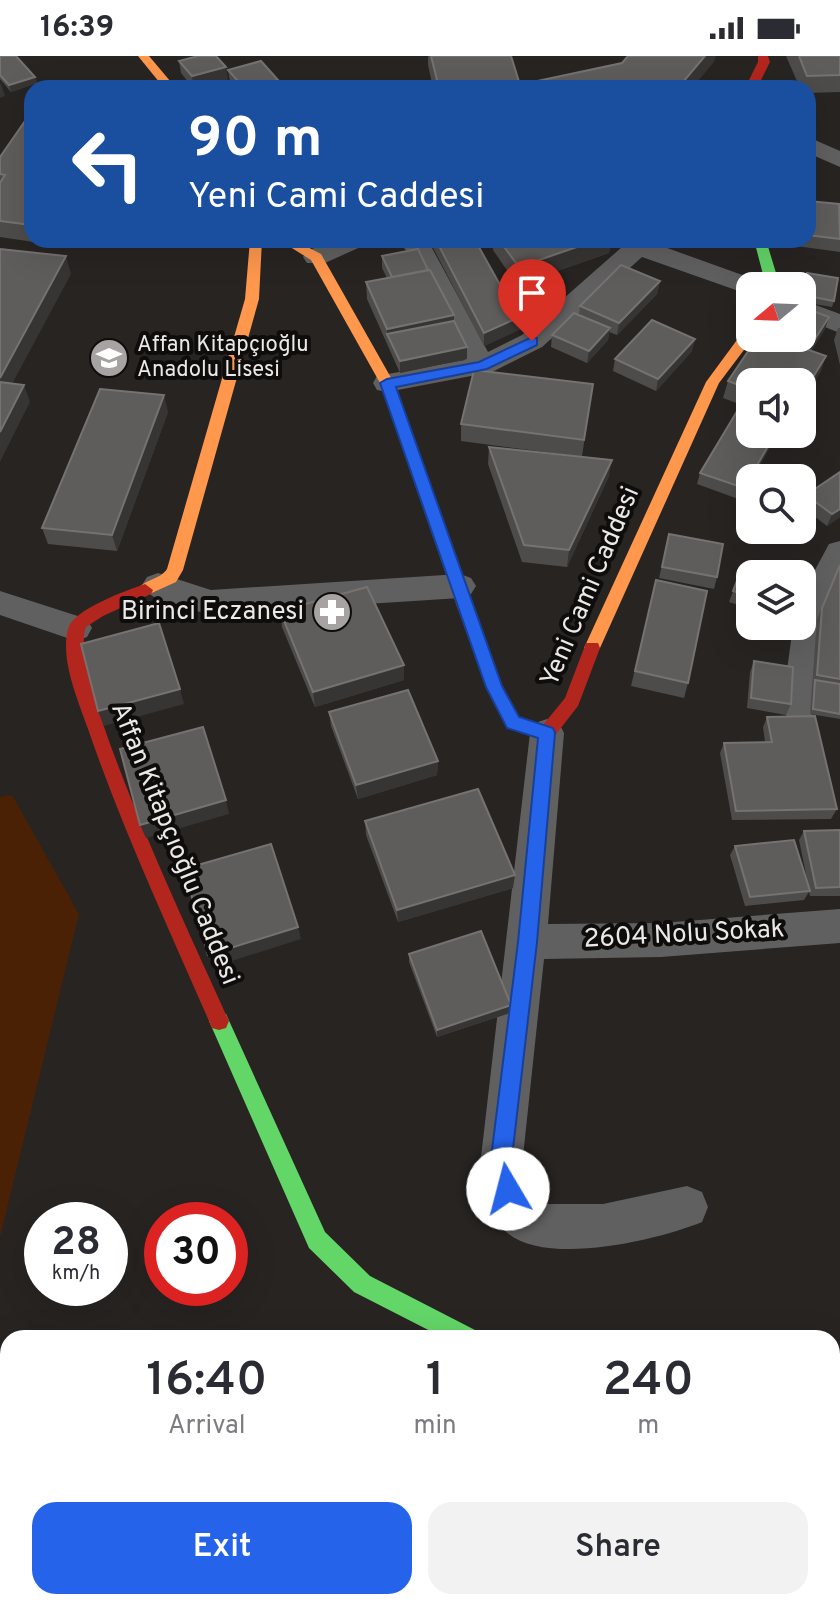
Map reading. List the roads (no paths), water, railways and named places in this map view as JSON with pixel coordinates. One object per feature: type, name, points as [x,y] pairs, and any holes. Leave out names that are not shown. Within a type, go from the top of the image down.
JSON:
[{"type":"street","points":[[143,56],[163,80]]},
{"type":"street","points":[[755,80],[764,62],[763,56]]},
{"type":"street","points":[[816,148],[840,160]]},
{"type":"street","points":[[0,603],[76,628],[88,617],[170,578],[179,560],[252,299],[255,248]]},
{"type":"street","points":[[300,248],[316,257],[387,383],[494,687],[513,723],[547,733],[501,1166],[515,1211],[537,1226],[603,1226],[687,1207]]},
{"type":"street","points":[[316,257],[337,248]]},
{"type":"street","points":[[417,248],[482,366]]},
{"type":"street","points":[[387,383],[482,366],[532,341],[630,248]]},
{"type":"street","points":[[645,248],[736,282]]},
{"type":"street","points":[[762,248],[769,272]]},
{"type":"street","points":[[816,314],[840,324]]},
{"type":"street","name":"Yeni Cami Caddesi","points":[[547,733],[572,701],[605,614],[713,382],[736,351]]},
{"type":"street","points":[[799,707],[811,607],[840,552]]},
{"type":"street","points":[[158,585],[184,596],[211,602],[460,586]]},
{"type":"street","name":"Affan Kitapçıoğlu Caddesi","points":[[76,628],[72,649],[102,749],[317,1240],[362,1284],[451,1330]]},
{"type":"street","name":"2604 Nolu Sokak","points":[[527,942],[661,940],[840,926]]},
{"type":"place","name":"Affan Kitapçıoğlu Anadolu Lisesi","points":[[109,358]]},
{"type":"place","name":"Birinci Eczanesi","points":[[332,612]]}]
